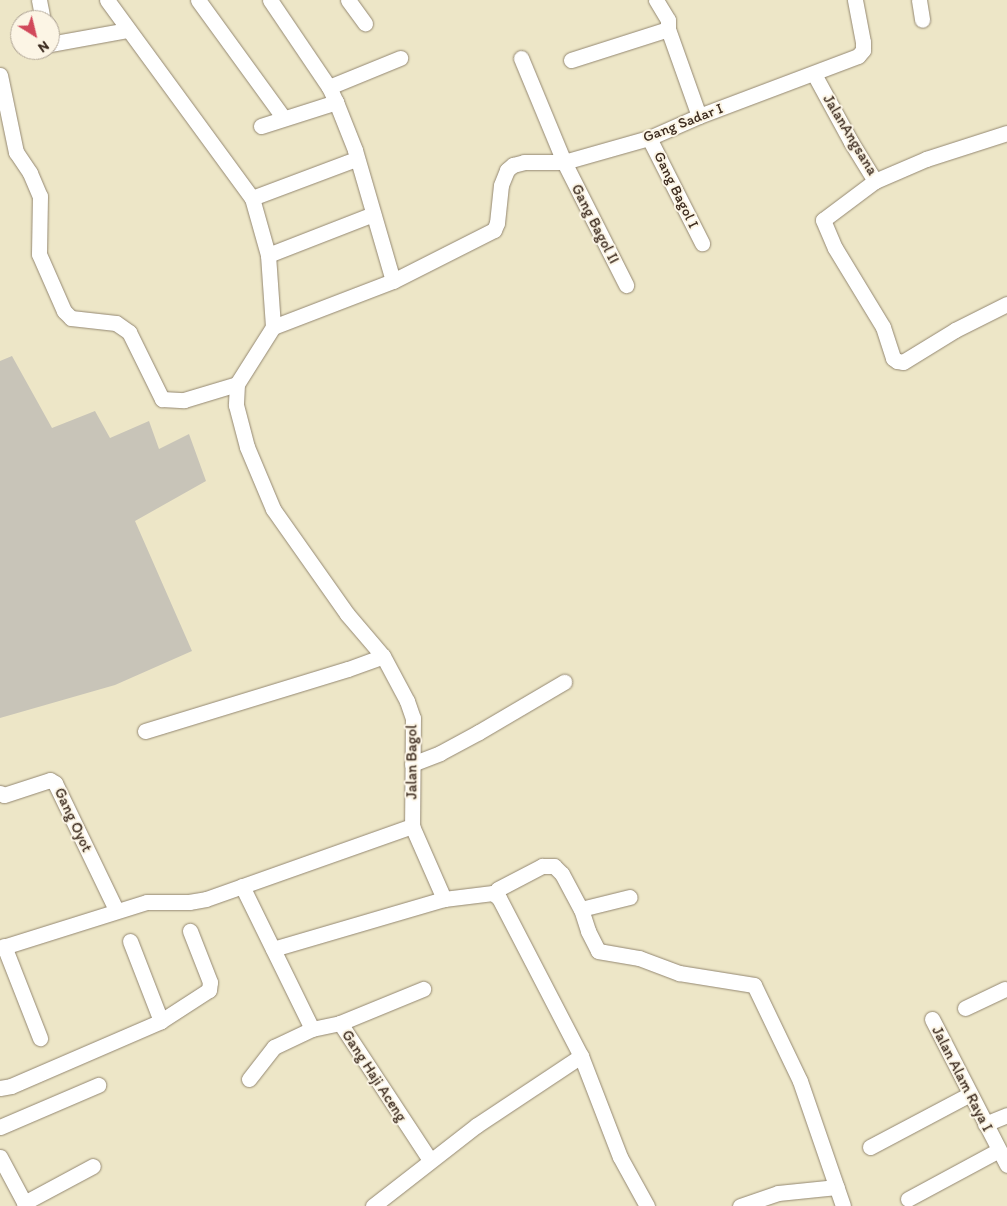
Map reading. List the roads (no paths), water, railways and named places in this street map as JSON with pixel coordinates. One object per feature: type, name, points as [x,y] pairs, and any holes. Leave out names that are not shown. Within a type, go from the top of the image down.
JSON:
[{"type":"street","points":[[0,75],[16,152],[30,173],[40,196],[39,254],[64,312],[71,318],[116,323],[129,332],[162,399],[184,400],[237,384],[273,326],[268,255],[252,198],[127,30],[107,0]]},
{"type":"street","points":[[198,0],[283,117]]},
{"type":"street","points":[[270,0],[330,87],[356,159],[393,281],[273,326]]},
{"type":"street","points":[[348,0],[365,23]]},
{"type":"street","points":[[656,0],[668,20],[668,29],[700,116]]},
{"type":"street","name":"Gang Sadar I","points":[[393,281],[488,232],[497,223],[501,185],[508,170],[513,165],[524,162],[564,162],[649,138],[700,116],[858,56],[863,50],[855,0]]},
{"type":"street","points":[[918,0],[922,20]]},
{"type":"street","points":[[571,60],[668,29]]},
{"type":"street","points":[[60,42],[127,30]]},
{"type":"street","points":[[330,87],[400,58]]},
{"type":"street","name":"Gang Bagol II","points":[[521,58],[564,162],[626,285]]},
{"type":"street","name":"JalanAngsana","points":[[814,74],[851,142],[875,181],[926,159],[1007,133]]},
{"type":"street","points":[[261,126],[283,117],[336,102]]},
{"type":"street","name":"Gang Bagol I","points":[[649,138],[702,243]]},
{"type":"street","points":[[252,198],[356,159]]},
{"type":"street","points":[[875,181],[823,220],[835,248],[883,327],[893,358],[903,362],[955,330],[1007,304]]},
{"type":"street","points":[[268,255],[373,214]]},
{"type":"street","name":"Jalan Bagol","points":[[237,384],[236,405],[240,426],[273,509],[347,614],[383,656],[392,671],[413,718],[412,826]]},
{"type":"street","points":[[145,731],[348,669],[383,656]]},
{"type":"street","points":[[412,764],[479,732],[564,682]]},
{"type":"street","name":"Gang Oyot","points":[[0,793],[4,795],[50,780],[55,783],[116,910]]},
{"type":"street","points":[[40,1038],[2,947],[116,910],[157,901],[198,902],[412,826],[444,899]]},
{"type":"street","points":[[273,950],[444,899],[494,894],[513,881],[550,864],[559,870],[581,909],[592,940],[601,952],[639,958],[679,973],[754,986],[800,1081],[843,1206]]},
{"type":"street","points":[[242,886],[312,1029]]},
{"type":"street","points":[[494,894],[581,1056],[620,1157],[647,1206]]},
{"type":"street","points":[[581,909],[630,897]]},
{"type":"street","points":[[0,1088],[11,1086],[161,1021],[209,990],[211,986],[190,931]]},
{"type":"street","points":[[130,941],[161,1021]]},
{"type":"street","points":[[340,1023],[424,989]]},
{"type":"street","points":[[965,1008],[1006,992]]},
{"type":"street","name":"Jalan Alam Raya I","points":[[932,1019],[1007,1165]]},
{"type":"street","name":"Gang Haji Aceng","points":[[249,1078],[274,1047],[312,1029],[340,1023],[430,1160]]},
{"type":"street","points":[[373,1206],[477,1125],[581,1056]]},
{"type":"street","points":[[0,1127],[98,1085]]},
{"type":"street","points":[[870,1148],[970,1094]]},
{"type":"street","points":[[985,1124],[1007,1115]]},
{"type":"street","points":[[908,1199],[999,1150]]},
{"type":"street","points":[[0,1157],[25,1205],[93,1166]]},
{"type":"street","points":[[740,1206],[778,1194],[837,1187]]}]
